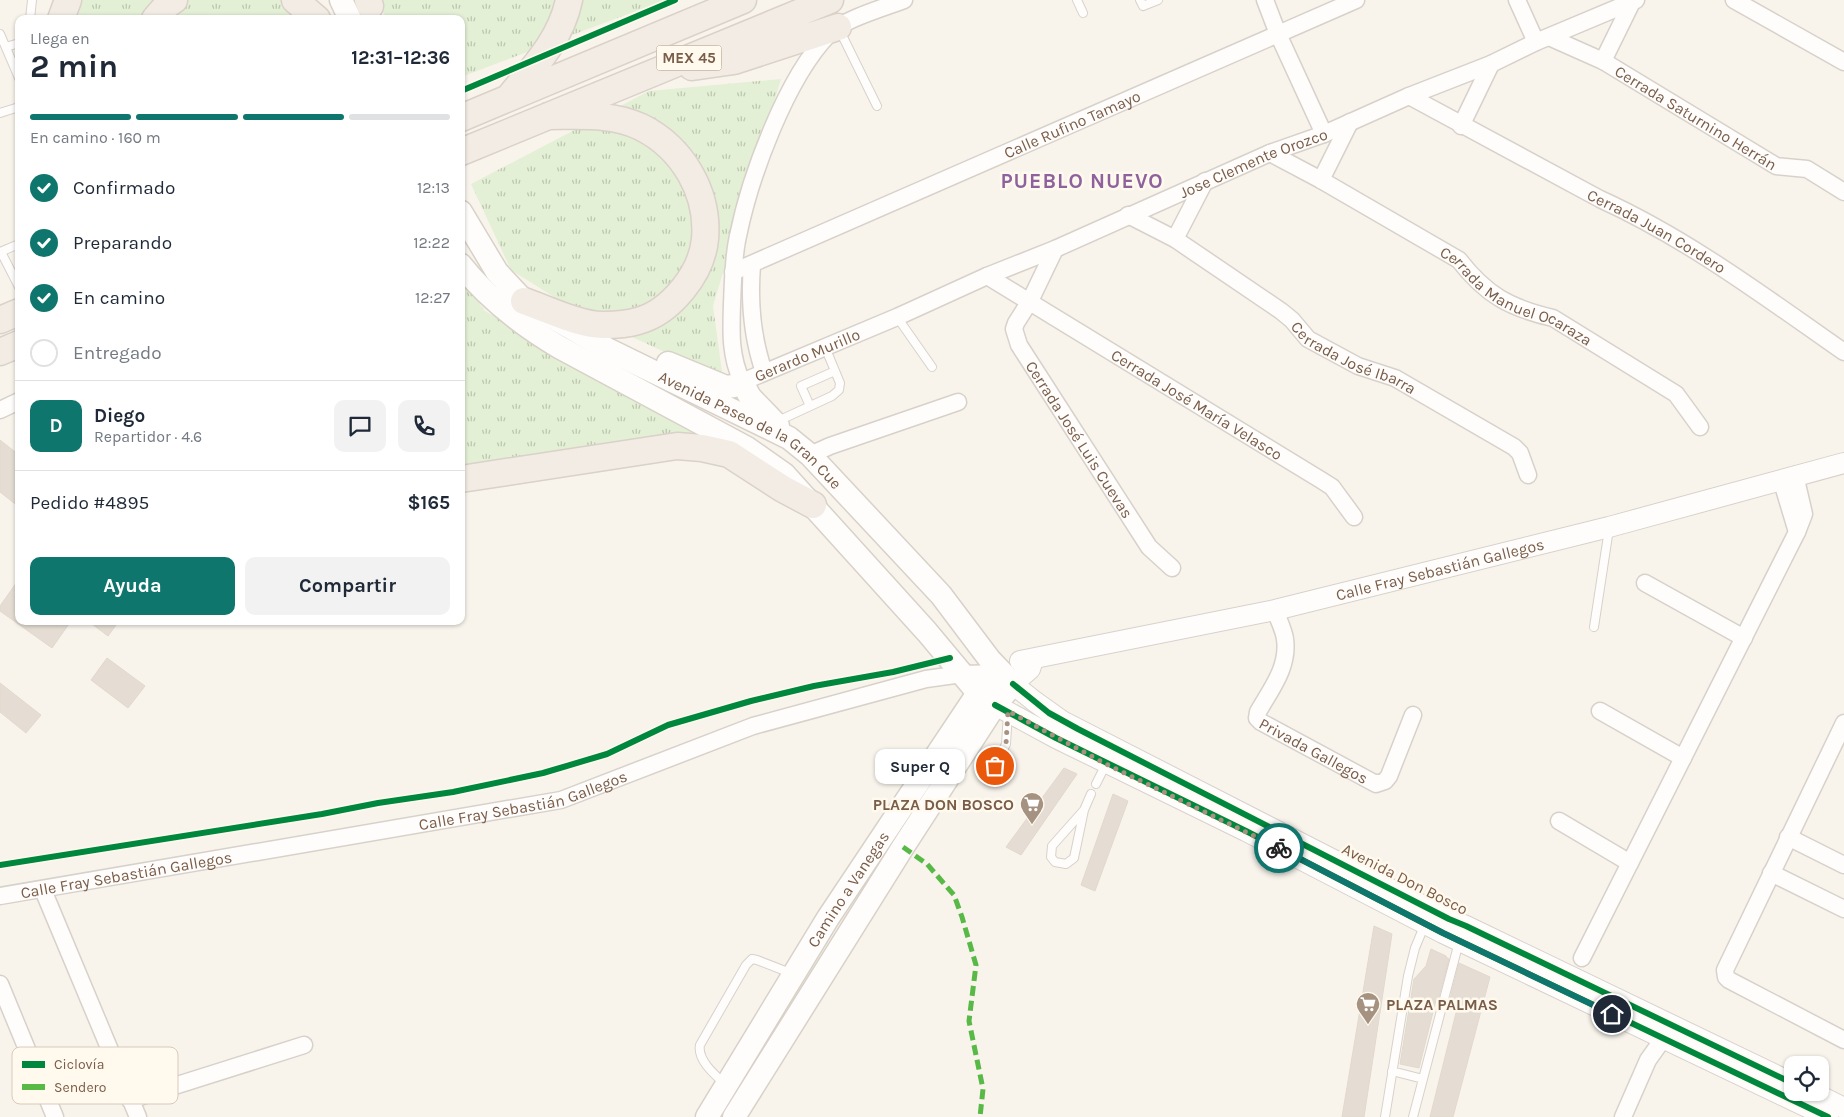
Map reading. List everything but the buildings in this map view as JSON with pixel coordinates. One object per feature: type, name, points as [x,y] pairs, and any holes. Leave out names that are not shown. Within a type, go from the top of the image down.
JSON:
[{"type":"highway","points":[[62,15],[68,0]]},
{"type":"highway","points":[[158,15],[174,0]]},
{"type":"highway","points":[[295,0],[312,15]]},
{"type":"highway","points":[[508,99],[551,45],[563,20],[568,0]]},
{"type":"highway","name":"MEX 45","points":[[465,116],[743,0]]},
{"type":"highway","name":"MEX 45","points":[[465,150],[830,0]]},
{"type":"highway","points":[[654,72],[734,61],[838,26]]},
{"type":"highway","points":[[524,301],[587,323],[603,326],[639,321],[666,305],[687,283],[701,256],[705,241],[706,225],[700,193],[685,164],[664,142],[640,127],[614,118],[600,116],[548,116]]},
{"type":"highway","points":[[0,320],[15,314]]},
{"type":"highway","points":[[0,352],[15,346]]},
{"type":"highway","points":[[465,478],[677,446],[702,448],[729,454],[783,489],[813,505]]},
{"type":"main road","points":[[341,0],[366,9]]},
{"type":"main road","name":"Avenida Paseo de la Gran Cue","points":[[465,219],[497,272],[524,301],[609,350],[782,430],[810,455],[940,595],[1008,678]]},
{"type":"main road","name":"Avenida Paseo de la Gran Cue","points":[[465,270],[503,309],[529,329],[747,448],[784,474],[927,632],[962,674],[994,703]]},
{"type":"main road","points":[[609,350],[655,358],[726,387],[742,382],[750,398],[782,430]]},
{"type":"main road","points":[[927,632],[941,639],[950,639],[957,635],[960,630],[958,618]]},
{"type":"main road","name":"Camino a Vanegas","points":[[734,1117],[1008,678]]},
{"type":"main road","name":"Camino a Vanegas","points":[[707,1117],[828,918],[994,703]]},
{"type":"street","points":[[742,382],[732,355],[733,272],[737,237],[747,198],[766,143],[790,89],[828,35],[838,26],[904,0]]},
{"type":"street","points":[[1265,0],[1278,34],[1324,134]]},
{"type":"street","name":"Calle Rufino Tamayo","points":[[733,272],[1356,0]]},
{"type":"street","points":[[1517,0],[1543,40]]},
{"type":"street","name":"Jose Clemente Orozco","points":[[872,327],[987,276],[1055,249],[1204,181],[1270,153],[1324,134],[1409,96],[1491,64],[1634,1]]},
{"type":"street","name":"Cerrada Saturnino Herrán","points":[[1603,61],[1634,1]]},
{"type":"street","points":[[1740,2],[1844,62]]},
{"type":"street","name":"Cerrada Saturnino Herrán","points":[[1543,40],[1603,61],[1776,166],[1807,169],[1844,192]]},
{"type":"street","points":[[1461,126],[1491,64]]},
{"type":"street","name":"Cerrada Juan Cordero","points":[[1409,96],[1461,126],[1678,239],[1716,263],[1844,352]]},
{"type":"street","points":[[1321,180],[1350,122]]},
{"type":"street","name":"Cerrada Manuel Ocaraza","points":[[1270,153],[1321,180],[1459,260],[1474,279],[1493,296],[1531,313],[1553,318],[1676,394],[1700,427]]},
{"type":"street","points":[[1176,239],[1204,181]]},
{"type":"street","name":"Cerrada José Ibarra","points":[[1128,215],[1176,239],[1281,310],[1308,339],[1358,366],[1395,378],[1514,447],[1520,453],[1528,475]]},
{"type":"street","points":[[1030,301],[1055,249]]},
{"type":"street","points":[[752,265],[750,293],[753,334],[764,372]]},
{"type":"street","name":"Cerrada José María Velasco","points":[[987,276],[1332,487],[1354,517]]},
{"type":"street","name":"Cerrada José Luis Cuevas","points":[[1030,301],[1014,329],[1019,345],[1149,547],[1172,568]]},
{"type":"street","name":"Gerardo Murillo","points":[[742,382],[872,327]]},
{"type":"street","points":[[810,455],[830,446],[958,402]]},
{"type":"street","points":[[0,410],[15,403]]},
{"type":"street","name":"Calle Fray Sebastián Gallegos","points":[[0,896],[561,800],[753,726],[926,679],[962,674],[1008,678],[1022,660],[1033,660],[1275,610],[1609,527],[1844,462]]},
{"type":"street","points":[[1582,958],[1797,532],[1788,477]]},
{"type":"street","points":[[1645,583],[1744,638]]},
{"type":"street","name":"Privada Gallegos","points":[[1275,610],[1285,638],[1284,664],[1258,712],[1257,718],[1261,722],[1376,784],[1385,781],[1389,776],[1413,715]]},
{"type":"street","name":"Avenida Don Bosco","points":[[1008,678],[1049,713],[1111,756]]},
{"type":"street","name":"Avenida Don Bosco","points":[[994,703],[1111,756],[1428,917],[1449,919],[1463,933],[1663,1039],[1828,1117]]},
{"type":"street","points":[[1600,712],[1683,758]]},
{"type":"street","points":[[1842,732],[1788,837],[1725,970],[1726,977],[1732,982],[1844,1040]]},
{"type":"street","points":[[1559,821],[1630,863]]},
{"type":"street","points":[[1788,837],[1844,864]]},
{"type":"street","points":[[1771,872],[1844,909]]},
{"type":"street","points":[[43,890],[108,1047]]},
{"type":"street","name":"Avenida Don Bosco","points":[[1463,933],[1784,1080]]},
{"type":"street","points":[[0,984],[25,1047]]},
{"type":"street","points":[[1623,1117],[1648,1060],[1663,1039]]},
{"type":"street","points":[[178,1085],[304,1045]]},
{"type":"street","points":[[1829,1100],[1844,1108]]},
{"type":"street","points":[[132,1104],[138,1117]]},
{"type":"lane","points":[[30,15],[32,0]]},
{"type":"lane","points":[[1077,0],[1082,13]]},
{"type":"lane","points":[[1140,0],[1143,6],[1158,0]]},
{"type":"lane","points":[[838,26],[877,106]]},
{"type":"lane","points":[[0,34],[15,68]]},
{"type":"lane","points":[[6,46],[15,44]]},
{"type":"lane","points":[[0,113],[15,108]]},
{"type":"lane","points":[[15,246],[1,252],[15,279]]},
{"type":"lane","points":[[897,317],[932,367]]},
{"type":"lane","points":[[782,430],[810,406],[832,396],[839,390],[840,383],[825,347]]},
{"type":"lane","points":[[810,406],[801,386],[836,371]]},
{"type":"lane","points":[[1594,626],[1608,544],[1609,527]]},
{"type":"lane","points":[[994,703],[1006,744],[995,766]]},
{"type":"lane","points":[[1096,784],[1111,756]]},
{"type":"lane","points":[[1084,810],[1052,846],[1051,856],[1056,862],[1066,864],[1074,858],[1084,810],[1091,794]]},
{"type":"lane","points":[[1385,1117],[1411,961],[1428,917]]},
{"type":"lane","points":[[1413,1117],[1463,933]]},
{"type":"lane","points":[[726,1085],[711,1071],[699,1049],[746,965],[752,959],[794,974]]},
{"type":"lane","points":[[1392,1071],[1423,1079]]},
{"type":"green space","points":[[80,0],[302,0],[308,15],[78,15]]},
{"type":"green space","points":[[376,0],[665,0],[465,75],[465,15],[385,15]]},
{"type":"green space","points":[[781,79],[713,306],[723,379],[578,312],[511,270],[471,184],[649,91]]},
{"type":"green space","points":[[465,284],[485,311],[703,436],[465,470]]},
{"type":"marked path","points":[[903,847],[927,864],[954,895],[976,965],[969,1021],[983,1089],[980,1117]]},
{"type":"cycle path","points":[[465,89],[675,0]]},
{"type":"cycle path","points":[[0,865],[453,792],[543,773],[607,754],[668,725],[751,701],[814,686],[893,672],[950,658]]},
{"type":"cycle path","points":[[1013,684],[1049,713],[1078,729],[1449,919],[1784,1079]]},
{"type":"cycle path","points":[[995,705],[1056,738],[1246,831],[1443,933],[1828,1117]]},
{"type":"way so far","points":[[995,766],[1006,744],[1008,711],[1106,764],[1279,848]]},
{"type":"place","name":"Super Q","points":[[995,766]]},
{"type":"place","name":"PLAZA DON BOSCO","points":[[1032,825]]},
{"type":"place","name":"PLAZA PALMAS","points":[[1368,1025]]},
{"type":"district","name":"PUEBLO NUEVO","points":[[1082,181]]},
{"type":"route","points":[[1279,848],[1459,941],[1612,1014]]}]
